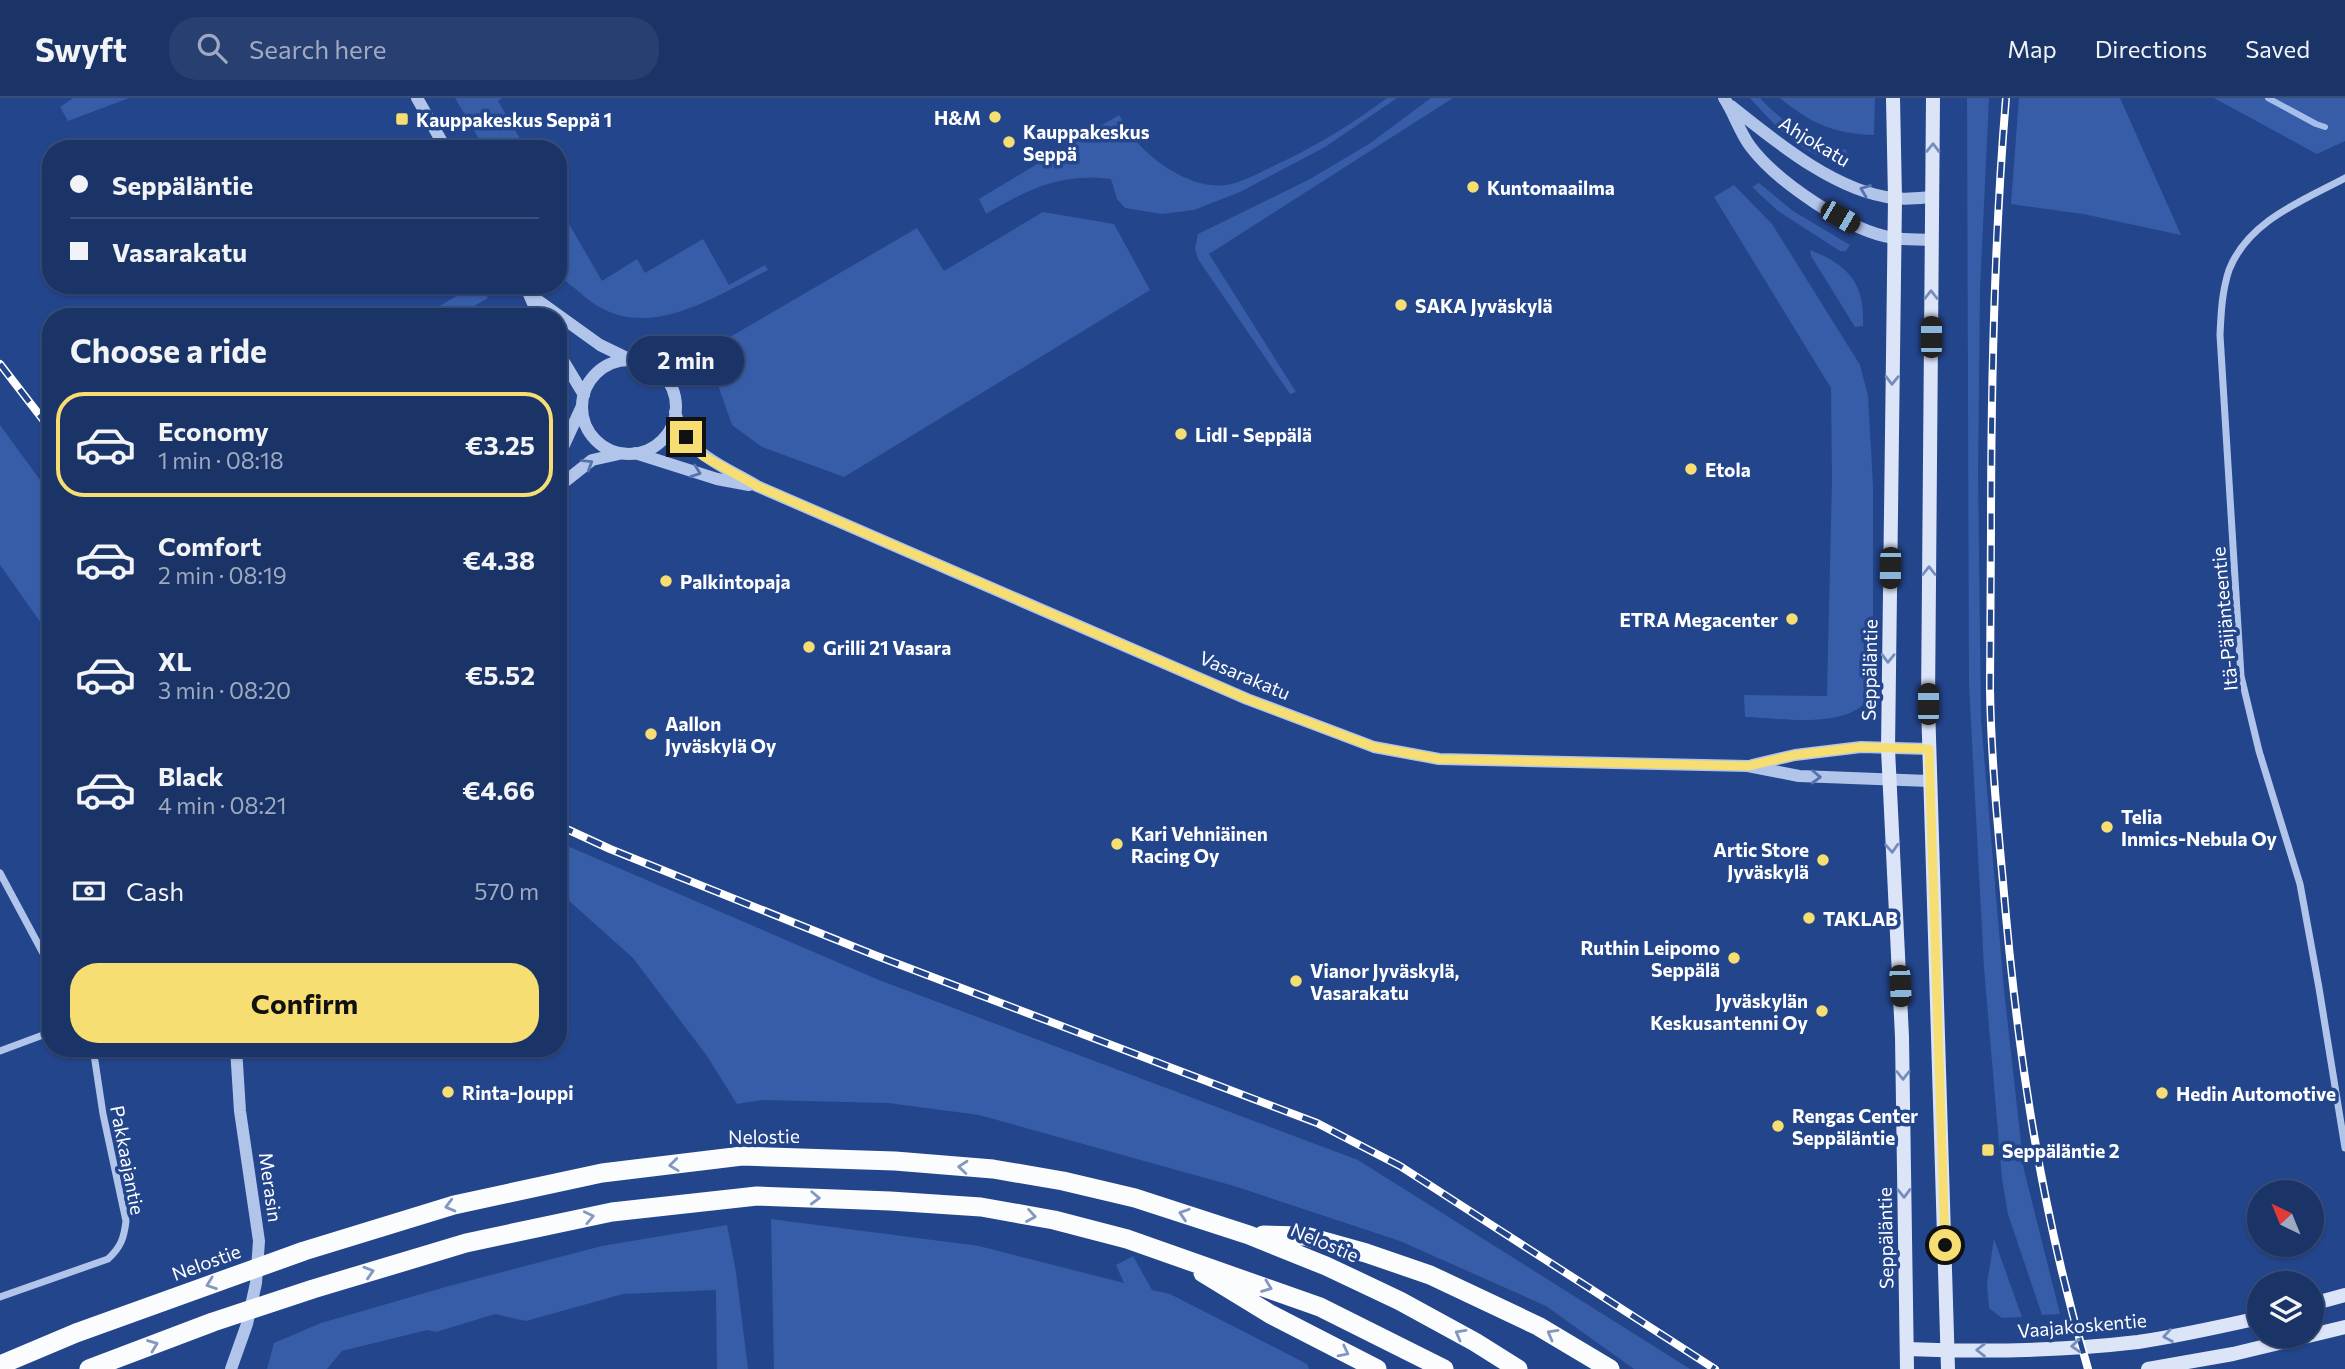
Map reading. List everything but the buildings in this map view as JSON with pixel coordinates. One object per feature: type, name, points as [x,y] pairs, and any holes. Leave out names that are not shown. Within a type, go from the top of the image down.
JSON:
[{"type":"highway","name":"Nelostie","points":[[0,1365],[76,1333],[304,1251],[454,1205],[602,1173],[741,1156],[895,1161],[992,1169],[1063,1181],[1135,1198],[1249,1235],[1326,1266],[1400,1301],[1518,1369]]},
{"type":"highway","points":[[89,1369],[250,1309],[466,1243],[612,1212],[757,1196],[981,1207],[1054,1220],[1127,1239],[1252,1281],[1320,1307],[1444,1369]]},
{"type":"highway","points":[[1249,1235],[1305,1236],[1366,1252],[1430,1275],[1538,1326],[1610,1369]]},
{"type":"highway","points":[[1179,1258],[1270,1314],[1377,1369]]},
{"type":"main road","name":"Seppäläntie","points":[[1893,98],[1895,198],[1888,780],[1902,1037],[1907,1369]]},
{"type":"main road","points":[[1933,98],[1929,781],[1948,1369]]},
{"type":"main road","points":[[2324,1301],[2345,1295]]},
{"type":"main road","name":"Vaajakoskentie","points":[[1907,1349],[2014,1350],[2137,1342],[2247,1321]]},
{"type":"main road","points":[[2148,1369],[2345,1327]]},
{"type":"street","points":[[417,98],[441,140]]},
{"type":"street","name":"Ahjokatu","points":[[1726,101],[1771,138],[1825,174],[1874,194],[1895,198],[1932,197]]},
{"type":"street","name":"Ahjokatu","points":[[1726,101],[1752,148],[1793,188],[1857,226],[1893,238],[1932,240]]},
{"type":"street","name":"Itä-Päijänteentie","points":[[2345,178],[2267,221],[2248,239],[2230,269],[2223,294],[2220,335],[2241,676],[2259,751],[2300,884],[2345,1148]]},
{"type":"street","points":[[532,294],[551,308]]},
{"type":"street","points":[[567,320],[600,345],[631,360],[652,366],[668,381],[676,402],[669,431],[662,439],[645,451],[592,460],[567,480]]},
{"type":"street","points":[[567,437],[593,376],[601,369],[621,360],[631,360]]},
{"type":"street","points":[[567,369],[583,400],[583,417],[593,437],[602,445],[629,453]]},
{"type":"street","name":"Vasarakatu","points":[[675,412],[680,429],[693,447],[703,456],[757,486],[1247,699],[1374,747],[1439,759],[1748,766],[1798,776],[1929,781]]},
{"type":"street","name":"Vasarakatu","points":[[629,453],[717,479],[757,486]]},
{"type":"street","name":"Vasarakatu","points":[[1748,766],[1795,755],[1861,747],[1929,749]]},
{"type":"street","points":[[0,873],[42,951]]},
{"type":"street","points":[[0,1051],[42,1035]]},
{"type":"street","name":"Pakkaajantie","points":[[0,1297],[108,1259],[119,1250],[124,1238],[126,1221],[103,1114],[94,1057]]},
{"type":"street","name":"Merasin","points":[[231,1369],[247,1324],[256,1283],[259,1241],[240,1111],[237,1057]]},
{"type":"shaded area","points":[[73,98],[129,98],[68,121],[60,107]]},
{"type":"shaded area","points":[[455,98],[502,98],[498,101],[521,140],[480,140]]},
{"type":"shaded area","points":[[1387,98],[1397,98],[1325,147],[1240,192],[1194,210],[1162,214],[1125,208],[1117,199],[1111,179],[1092,178],[1076,178],[1045,185],[986,214],[979,199],[1119,115],[1137,142],[1167,168],[1192,181],[1218,185],[1245,179],[1299,153],[1338,132]]},
{"type":"shaded area","points":[[1431,98],[1453,98],[1209,254],[1296,392],[1290,394],[1198,259],[1195,249],[1198,234],[1310,179],[1369,144]]},
{"type":"shaded area","points":[[1750,98],[1760,98],[1778,116],[1799,130],[1846,150],[1848,165],[1817,155],[1793,140]]},
{"type":"shaded area","points":[[1780,98],[1875,98],[1874,135],[1823,126]]},
{"type":"shaded area","points":[[1967,98],[1989,98],[1980,289],[1978,473],[1981,720],[2004,990],[2024,1170],[2060,1314],[2042,1315],[2008,1214],[2002,1179],[1984,968],[1969,685]]},
{"type":"shaded area","points":[[2019,98],[2120,98],[2181,235],[2083,214],[2011,204]]},
{"type":"shaded area","points":[[2214,98],[2345,98],[2345,141],[2317,154]]},
{"type":"shaded area","points":[[1759,183],[1793,211],[1850,245],[1846,251],[1840,251],[1778,211],[1752,187]]},
{"type":"shaded area","points":[[1734,185],[1772,224],[1860,365],[1868,396],[1873,485],[1873,690],[1865,703],[1852,712],[1836,717],[1798,720],[1745,717],[1744,695],[1827,696],[1832,479],[1831,388],[1714,197]]},
{"type":"shaded area","points":[[1043,212],[1114,224],[1150,290],[844,477],[762,447],[732,425],[706,351],[917,228],[944,271]]},
{"type":"shaded area","points":[[567,221],[602,281],[637,259],[645,273],[703,239],[729,285],[765,265],[768,270],[701,304],[654,317],[630,317],[607,311],[567,282]]},
{"type":"shaded area","points":[[1810,250],[1835,262],[1852,278],[1861,299],[1863,326],[1855,327],[1811,256]]},
{"type":"shaded area","points":[[460,294],[486,294],[488,298],[471,308],[436,308]]},
{"type":"shaded area","points":[[0,425],[42,483],[42,624],[0,565]]},
{"type":"shaded area","points":[[567,846],[879,980],[1358,1160],[1690,1369],[1634,1369],[1546,1306],[1400,1241],[1234,1186],[979,1115],[888,1103],[762,1100],[737,1104],[707,1056],[633,958],[567,899]]},
{"type":"shaded area","points":[[771,1219],[979,1246],[1124,1283],[1116,1265],[1133,1256],[1152,1290],[1170,1294],[1307,1364],[1309,1369],[774,1369]]},
{"type":"shaded area","points":[[727,1225],[736,1272],[748,1369],[717,1369],[716,1290],[623,1294],[526,1321],[495,1314],[436,1332],[427,1330],[342,1351],[327,1369],[267,1369],[274,1343],[321,1323],[602,1246]]},
{"type":"shaded area","points":[[1994,1239],[2022,1317],[2002,1318],[1989,1308],[1987,1284]]},
{"type":"waterway","points":[[2268,98],[2325,127]]},
{"type":"railway","points":[[2006,98],[1996,259],[1993,367],[1990,689],[1993,762],[2023,1067],[2056,1248],[2088,1369]]},
{"type":"railway","points":[[0,364],[42,418]]},
{"type":"railway","points":[[567,829],[877,956],[1317,1123],[1400,1166],[1715,1369]]},
{"type":"place","name":"H&M","points":[[995,117]]},
{"type":"place","name":"Kauppakeskus Seppä 1","points":[[402,119]]},
{"type":"place","name":"Kauppakeskus Seppä","points":[[1009,142]]},
{"type":"place","name":"Kuntomaailma","points":[[1473,187]]},
{"type":"place","name":"SAKA Jyväskylä","points":[[1401,305]]},
{"type":"place","name":"Lidl - Seppälä","points":[[1181,434]]},
{"type":"place","name":"Etola","points":[[1691,469]]},
{"type":"place","name":"Palkintopaja","points":[[666,581]]},
{"type":"place","name":"ETRA Megacenter","points":[[1792,619]]},
{"type":"place","name":"Grilli 21 Vasara","points":[[809,647]]},
{"type":"place","name":"Aallon Jyväskylä Oy","points":[[651,734]]},
{"type":"place","name":"Telia Inmics-Nebula Oy","points":[[2107,827]]},
{"type":"place","name":"Kari Vehniäinen Racing Oy","points":[[1117,844]]},
{"type":"place","name":"Artic Store Jyväskylä","points":[[1823,860]]},
{"type":"place","name":"TAKLAB","points":[[1809,918]]},
{"type":"place","name":"Ruthin Leipomo Seppälä","points":[[1734,958]]},
{"type":"place","name":"Vianor Jyväskylä, Vasarakatu","points":[[1296,981]]},
{"type":"place","name":"Jyväskylän Keskusantenni Oy","points":[[1822,1011]]},
{"type":"place","name":"Rinta-Jouppi","points":[[448,1092]]},
{"type":"place","name":"Hedin Automotive","points":[[2162,1093]]},
{"type":"place","name":"Rengas Center Seppäläntie","points":[[1778,1126]]},
{"type":"place","name":"Seppäläntie 2","points":[[1988,1150]]},
{"type":"route","points":[[686,437],[703,456],[757,486],[1247,699],[1374,747],[1439,759],[1748,766],[1795,755],[1861,747],[1929,749],[1945,1245]]}]
